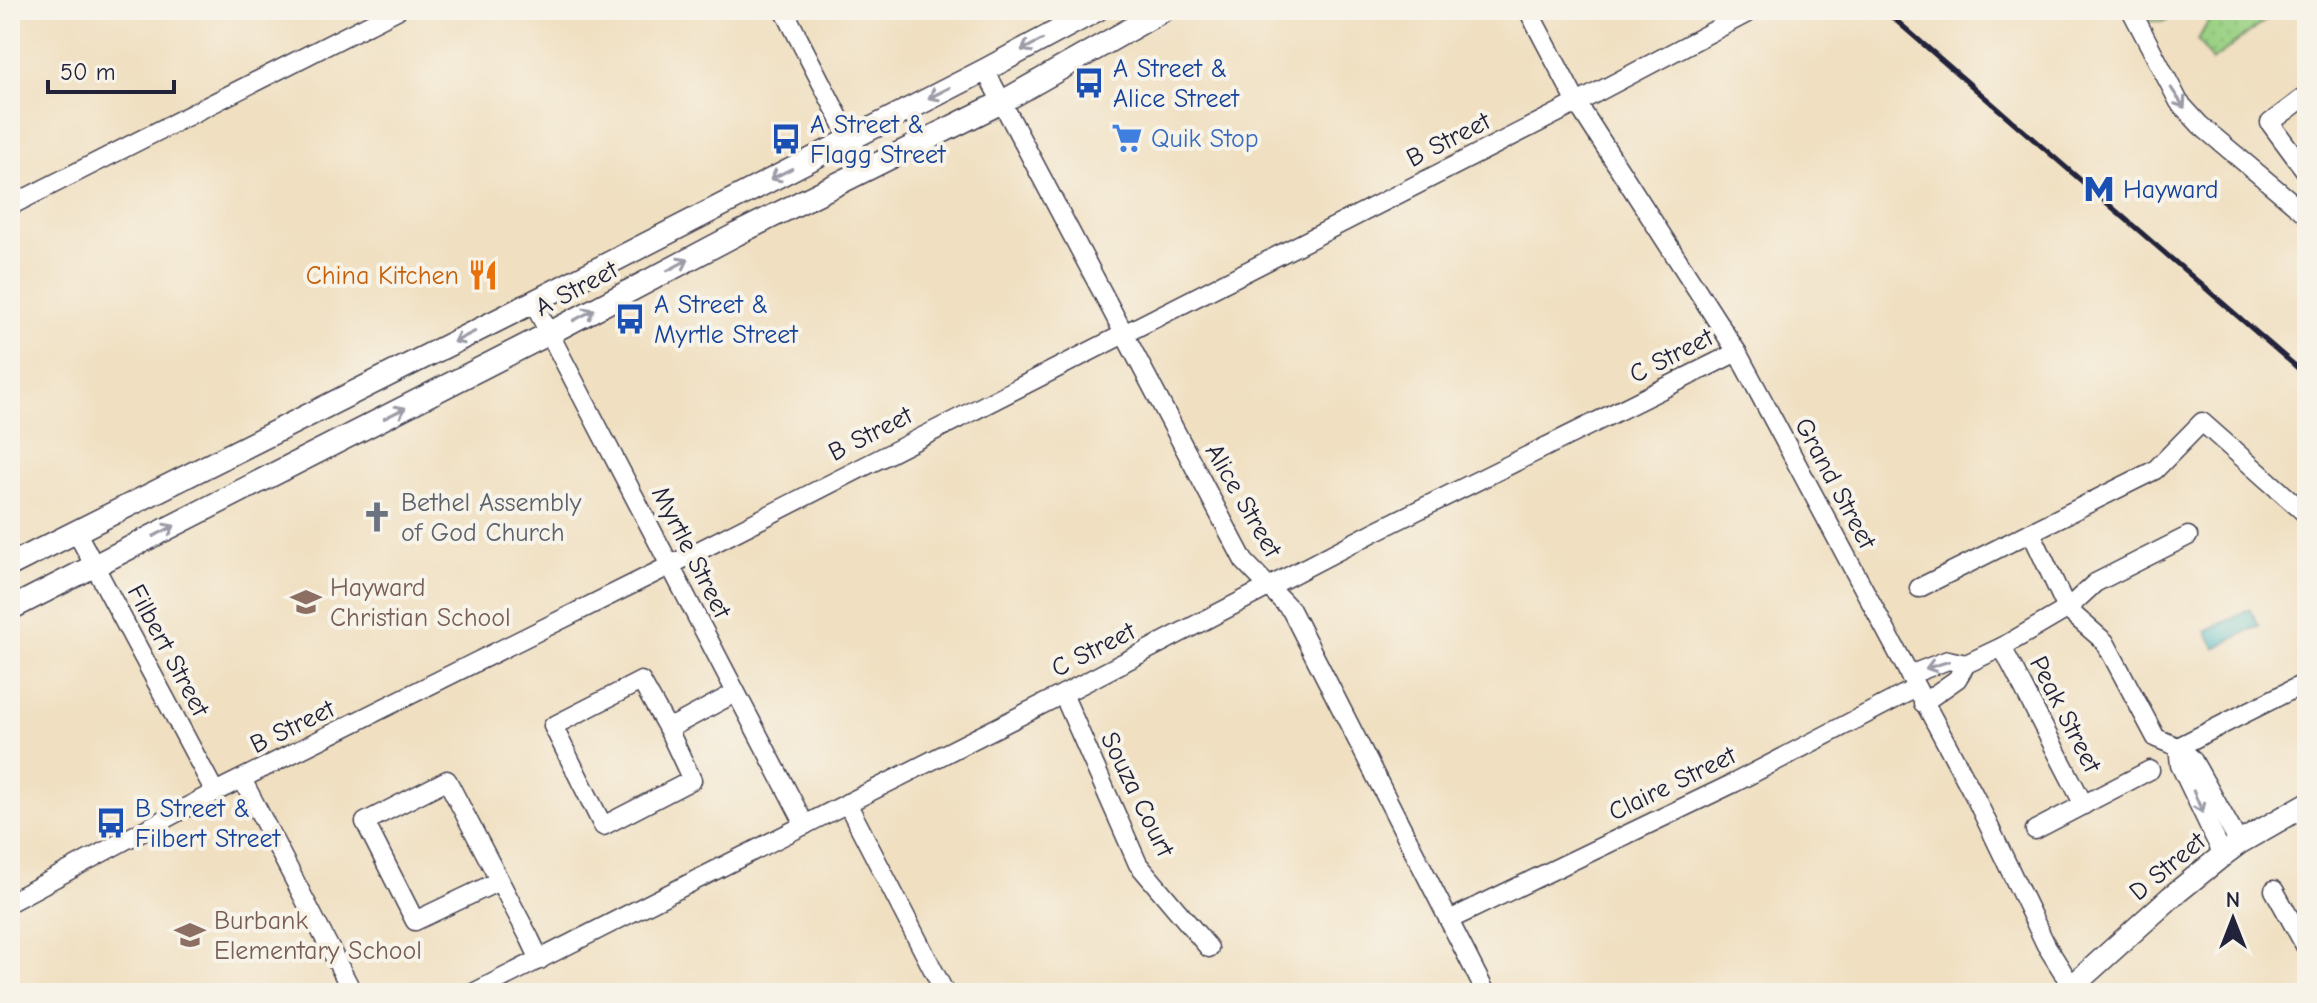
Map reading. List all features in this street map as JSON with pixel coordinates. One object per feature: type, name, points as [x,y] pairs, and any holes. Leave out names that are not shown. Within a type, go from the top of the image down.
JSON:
[{"type":"main road","name":"A Street","points":[[10,565],[533,302],[1097,10]]},
{"type":"main road","name":"A Street","points":[[10,609],[550,333],[728,238],[1002,102],[1164,10]]},
{"type":"main road","name":"D Street","points":[[2072,992],[2171,897],[2231,849],[2307,804]]},
{"type":"street","points":[[10,206],[397,10]]},
{"type":"street","points":[[784,10],[866,170]]},
{"type":"street","name":"Grand Street","points":[[1528,10],[1577,103],[1737,352],[1974,795],[2072,992]]},
{"type":"street","name":"B Street","points":[[10,902],[215,792],[669,566],[1577,103],[1753,10]]},
{"type":"street","points":[[2131,10],[2179,102],[2200,125],[2307,215]]},
{"type":"street","name":"Alice Street","points":[[985,70],[1244,561],[1291,610],[1486,993]]},
{"type":"street","points":[[2307,95],[2270,123],[2307,173]]},
{"type":"street","name":"Myrtle Street","points":[[533,302],[805,825]]},
{"type":"street","name":"C Street","points":[[473,993],[1063,694],[1374,532],[1737,352]]},
{"type":"street","points":[[1919,588],[2155,470],[2202,422],[2307,515]]},
{"type":"street","points":[[2031,532],[2067,609],[2105,642],[2156,738],[2178,747],[2192,759],[2231,849]]},
{"type":"street","name":"Filbert Street","points":[[77,533],[215,792]]},
{"type":"street","points":[[1916,688],[1957,679],[1966,664],[2067,609],[2095,583],[2188,536]]},
{"type":"street","name":"Peak Street","points":[[2002,647],[2084,805]]},
{"type":"street","points":[[1916,688],[1948,660],[1966,664]]},
{"type":"street","points":[[641,681],[668,729],[692,780],[603,826],[553,726],[641,681]]},
{"type":"street","points":[[2178,747],[2307,682]]},
{"type":"street","name":"Claire Street","points":[[1449,920],[1734,783],[1916,688]]},
{"type":"street","points":[[668,729],[735,693]]},
{"type":"street","name":"Souza Court","points":[[1063,694],[1138,864],[1209,948]]},
{"type":"street","points":[[2035,830],[2150,770]]},
{"type":"street","points":[[242,779],[353,993]]},
{"type":"street","points":[[499,881],[415,921],[365,822],[447,780],[540,960]]},
{"type":"street","points":[[847,803],[945,993]]},
{"type":"street","points":[[2274,890],[2299,914],[2307,949]]},
{"type":"green space","points":[[2144,10],[2189,10],[2165,21],[2150,21]]},
{"type":"green space","points":[[2222,10],[2279,10],[2212,61],[2198,40],[2207,24]]},
{"type":"water","points":[[2250,609],[2259,626],[2215,648],[2206,631]]},
{"type":"railway","points":[[1884,10],[2307,376]]},
{"type":"place","name":"A Street & Alice Street","points":[[1089,83]]},
{"type":"place","name":"Quik Stop","points":[[1127,138]]},
{"type":"place","name":"A Street & Flagg Street","points":[[786,139]]},
{"type":"place","name":"Hayward","points":[[2099,189]]},
{"type":"place","name":"China Kitchen","points":[[483,275]]},
{"type":"place","name":"A Street & Myrtle Street","points":[[630,319]]},
{"type":"place","name":"Bethel Assembly of God Church","points":[[377,517]]},
{"type":"place","name":"Hayward Christian School","points":[[306,602]]},
{"type":"place","name":"B Street & Filbert Street","points":[[111,823]]},
{"type":"place","name":"Burbank Elementary School","points":[[190,935]]}]
